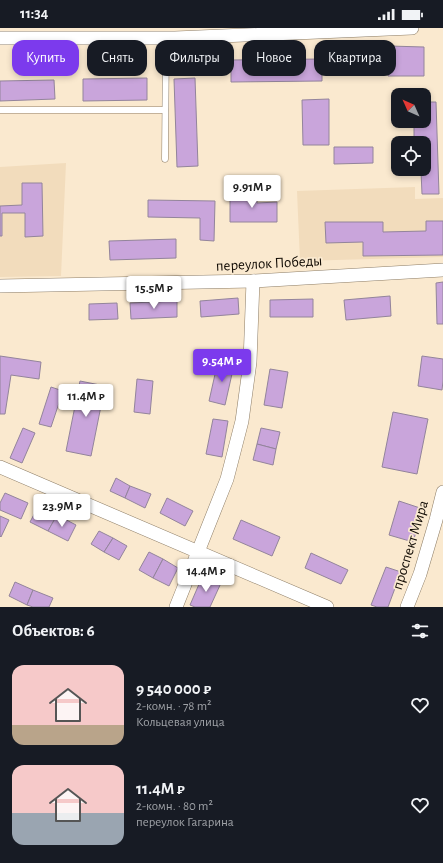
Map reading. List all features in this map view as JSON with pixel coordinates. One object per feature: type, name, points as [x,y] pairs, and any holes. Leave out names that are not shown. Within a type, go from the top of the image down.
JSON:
[{"type":"street","points":[[0,38],[166,38],[412,28]]},
{"type":"street","name":"переулок Победы","points":[[0,286],[253,281],[443,270]]},
{"type":"street","points":[[176,607],[227,479],[242,421],[250,362],[253,281]]},
{"type":"street","points":[[0,467],[327,607]]},
{"type":"street","name":"проспект Мира","points":[[407,607],[420,574],[443,492]]},
{"type":"lane","points":[[165,159],[166,38]]},
{"type":"lane","points":[[0,110],[165,110]]},
{"type":"shaded area","points":[[66,163],[61,276],[0,277],[0,167]]},
{"type":"shaded area","points":[[415,187],[415,199],[443,198],[443,257],[300,261],[297,191]]},
{"type":"building","points":[[396,46],[424,47],[424,76],[396,76]]},
{"type":"building","points":[[306,59],[314,59],[314,76],[322,76],[322,81],[231,82],[231,76],[234,76],[234,60],[242,60],[242,76],[306,76]]},
{"type":"building","points":[[147,78],[147,100],[83,101],[83,79]]},
{"type":"building","points":[[195,78],[198,166],[177,167],[174,79]]},
{"type":"building","points":[[54,80],[55,99],[0,101],[0,81]]},
{"type":"building","points":[[329,99],[329,145],[303,145],[302,100]]},
{"type":"building","points":[[431,102],[436,102],[439,194],[422,194],[421,176],[431,176],[431,136],[414,136],[414,128],[431,128]]},
{"type":"building","points":[[334,147],[373,147],[373,163],[334,164]]},
{"type":"building","points":[[22,183],[42,183],[43,236],[25,237],[25,213],[2,213],[2,236],[0,236],[0,206],[22,205]]},
{"type":"building","points":[[230,194],[257,194],[257,203],[277,202],[277,222],[230,222]]},
{"type":"building","points":[[148,200],[215,201],[214,241],[200,240],[200,218],[148,217]]},
{"type":"building","points":[[426,221],[443,221],[443,255],[363,256],[363,242],[326,243],[325,222],[383,222],[383,232],[426,231]]},
{"type":"building","points":[[176,239],[176,258],[110,260],[109,241]]},
{"type":"building","points":[[443,282],[443,324],[437,324],[436,283]]},
{"type":"building","points":[[390,296],[391,316],[346,320],[344,300]]},
{"type":"building","points":[[238,298],[239,314],[201,317],[200,301]]},
{"type":"building","points":[[313,299],[313,317],[270,317],[270,300]]},
{"type":"building","points":[[177,301],[177,317],[131,319],[130,303]]},
{"type":"building","points":[[117,303],[118,319],[89,320],[89,304]]},
{"type":"building","points":[[0,356],[41,362],[39,379],[11,375],[5,414],[0,414]]},
{"type":"building","points":[[422,356],[443,359],[442,390],[418,386]]},
{"type":"building","points":[[218,361],[234,365],[225,405],[209,401]]},
{"type":"building","points":[[270,369],[288,372],[282,408],[264,405]]},
{"type":"building","points":[[137,379],[153,381],[150,414],[134,412]]},
{"type":"building","points":[[80,381],[105,386],[91,456],[66,451]]},
{"type":"building","points":[[51,387],[63,391],[51,427],[39,424]]},
{"type":"building","points":[[393,412],[428,419],[417,474],[382,467]]},
{"type":"building","points":[[213,419],[228,421],[222,457],[206,454]]},
{"type":"building","points":[[23,428],[35,433],[22,463],[10,458]]},
{"type":"building","points":[[261,428],[280,432],[276,449],[257,444]]},
{"type":"building","points":[[257,444],[276,449],[273,465],[253,460]]},
{"type":"building","points":[[116,478],[130,486],[125,498],[110,491]]},
{"type":"building","points":[[130,486],[151,494],[145,508],[125,498]]},
{"type":"building","points":[[5,493],[28,503],[21,519],[0,510],[0,503]]},
{"type":"building","points":[[167,498],[193,511],[185,526],[160,513]]},
{"type":"building","points":[[399,501],[423,509],[413,542],[389,535]]},
{"type":"building","points":[[39,505],[57,515],[48,531],[30,522]]},
{"type":"building","points":[[57,515],[76,525],[68,541],[48,531]]},
{"type":"building","points":[[0,516],[9,520],[1,537],[0,536]]},
{"type":"building","points":[[241,520],[280,537],[272,556],[233,539]]},
{"type":"building","points":[[99,531],[113,538],[104,552],[91,544]]},
{"type":"building","points":[[113,538],[127,546],[119,560],[104,552]]},
{"type":"building","points":[[149,552],[163,559],[153,578],[139,570]]},
{"type":"building","points":[[311,553],[348,570],[341,584],[305,568]]},
{"type":"building","points":[[163,559],[178,568],[169,586],[153,578]]},
{"type":"building","points":[[386,567],[401,572],[388,607],[377,607],[371,605]]},
{"type":"building","points":[[203,575],[221,583],[210,607],[195,607],[190,605]]},
{"type":"building","points":[[15,582],[33,590],[27,605],[9,596]]},
{"type":"building","points":[[33,590],[53,598],[49,607],[33,607],[27,605]]}]
